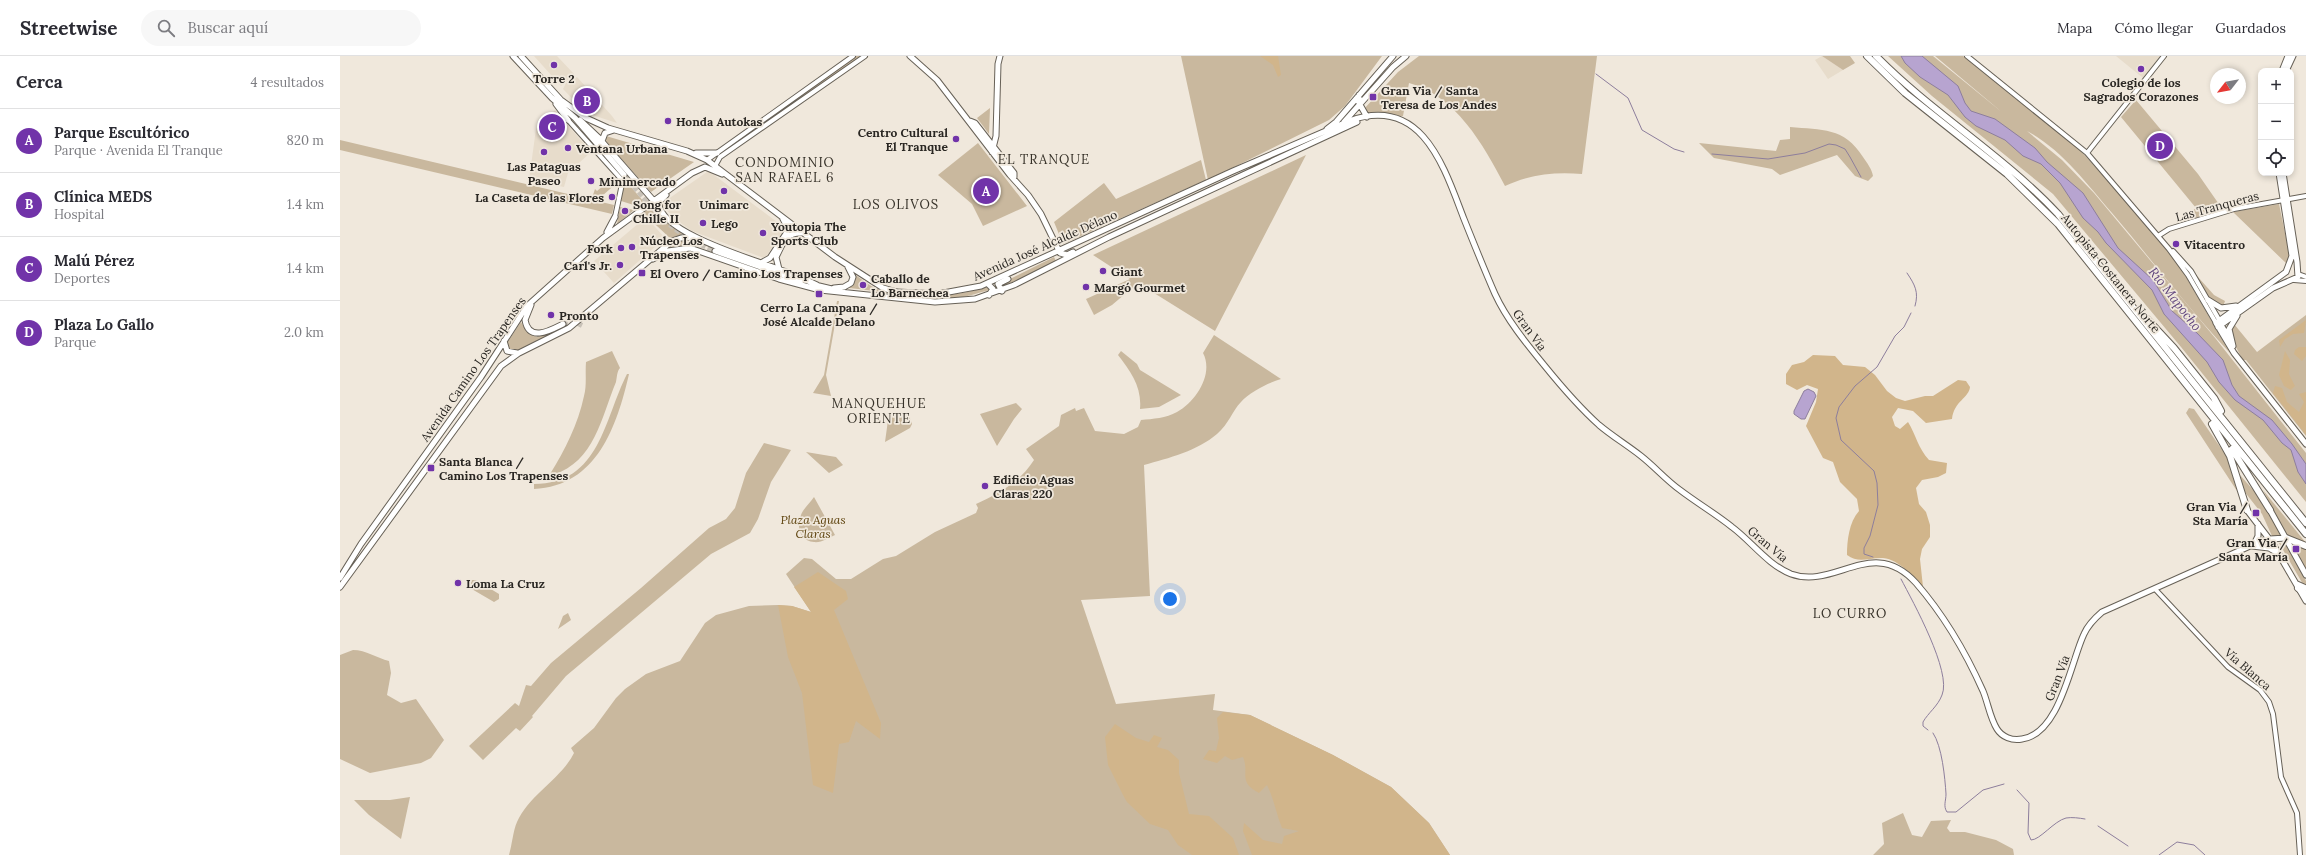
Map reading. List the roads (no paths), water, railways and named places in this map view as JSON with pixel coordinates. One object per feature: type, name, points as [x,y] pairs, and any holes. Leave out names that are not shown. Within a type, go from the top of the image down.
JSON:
[{"type":"highway","name":"Autopista Costanera Norte","points":[[1867,56],[1905,93],[2007,174],[2046,211],[2084,255],[2306,534]]},
{"type":"highway","name":"Autopista Costanera Norte","points":[[1876,56],[1908,87],[2013,170],[2043,198],[2071,228],[2306,523]]},
{"type":"highway","points":[[2134,308],[2171,344],[2214,398],[2221,410]]},
{"type":"highway","points":[[2202,405],[2223,441],[2247,510]]},
{"type":"highway","points":[[2232,449],[2270,510]]},
{"type":"highway","points":[[2286,538],[2306,546]]},
{"type":"highway","points":[[2296,585],[2306,594]]},
{"type":"main road","points":[[513,56],[552,98],[602,141],[653,200]]},
{"type":"main road","name":"Avenida José Alcalde Délano","points":[[521,56],[573,110],[591,121],[615,130],[687,151],[706,160],[848,266],[878,285],[897,292],[944,293],[967,290],[988,284],[1322,132]]},
{"type":"main road","points":[[910,56],[936,80],[994,151]]},
{"type":"main road","points":[[994,151],[996,135],[998,64],[1000,56]]},
{"type":"main road","points":[[1322,132],[1336,122],[1393,56]]},
{"type":"main road","points":[[1374,90],[1381,75],[1398,56]]},
{"type":"main road","points":[[1328,135],[1342,124],[1361,105],[1393,67],[1406,56]]},
{"type":"main road","points":[[2283,68],[2288,56]]},
{"type":"main road","points":[[2287,68],[2293,56]]},
{"type":"main road","points":[[1359,94],[1365,118]]},
{"type":"main road","points":[[552,98],[568,120]]},
{"type":"main road","name":"Gran Vía","points":[[1322,132],[1342,124],[1365,118],[1388,117],[1405,121],[1417,130],[1430,145],[1448,176],[1486,273],[1503,308],[1544,365],[1596,422],[1641,456],[1683,492],[1731,526],[1786,572],[1800,576],[1814,576],[1871,562],[1891,566],[1905,573],[1928,598],[1952,633],[1976,675],[1995,724],[2003,735],[2010,738],[2021,739],[2038,732],[2052,715],[2063,695],[2083,636],[2091,622],[2107,609],[2270,538]]},
{"type":"main road","points":[[575,118],[624,175]]},
{"type":"main road","name":"Gran Vía","points":[[1328,135],[1365,118]]},
{"type":"main road","points":[[970,121],[975,124],[986,138],[1010,176],[1014,177],[1037,207],[1059,251],[1067,255],[1098,242]]},
{"type":"main road","points":[[602,141],[605,133],[615,130]]},
{"type":"main road","points":[[986,138],[990,139],[996,135]]},
{"type":"main road","name":"Avenida José Alcalde Délano","points":[[653,259],[673,249],[693,248],[798,285],[820,290],[941,302],[960,301],[1002,291],[1098,242],[1328,135]]},
{"type":"main road","points":[[687,151],[703,154],[717,153]]},
{"type":"main road","name":"Avenida Camino Los Trapenses","points":[[340,578],[368,534],[481,377],[521,314],[537,295],[603,238],[706,160]]},
{"type":"main road","name":"Avenida Camino Los Trapenses","points":[[692,172],[705,167],[728,176]]},
{"type":"main road","points":[[2280,176],[2298,273]]},
{"type":"main road","points":[[2283,176],[2292,256],[2287,270],[2287,278],[2292,280]]},
{"type":"main road","points":[[682,179],[660,200],[659,206],[671,220],[694,237],[714,246],[779,269],[817,285]]},
{"type":"main road","points":[[761,263],[770,258],[786,232],[787,227],[781,216]]},
{"type":"main road","points":[[603,238],[612,227],[615,217]]},
{"type":"main road","points":[[779,269],[776,257],[789,235],[794,232],[803,233]]},
{"type":"main road","points":[[653,259],[672,242],[681,238],[694,237]]},
{"type":"main road","name":"Avenida José Alcalde Délano","points":[[715,251],[784,276],[843,292]]},
{"type":"main road","name":"Avenida Camino Los Trapenses","points":[[340,587],[495,372],[519,353],[569,328],[653,259]]},
{"type":"main road","points":[[832,288],[844,287],[851,283],[853,277],[848,266]]},
{"type":"main road","points":[[2218,324],[2244,302],[2287,270],[2294,268],[2298,273]]},
{"type":"main road","points":[[1002,291],[998,287],[999,283],[1020,273],[1021,270]]},
{"type":"main road","points":[[2218,324],[2244,309],[2273,288],[2292,280],[2298,273]]},
{"type":"main road","points":[[988,284],[993,289],[989,295]]},
{"type":"main road","points":[[537,295],[525,318],[529,329],[542,334],[563,324]]},
{"type":"main road","points":[[2208,300],[2215,306],[2224,308],[2244,302]]},
{"type":"main road","points":[[2241,362],[2229,335],[2230,326],[2244,309]]},
{"type":"main road","points":[[2218,324],[2233,346]]},
{"type":"main road","points":[[2218,324],[2241,362],[2306,444]]},
{"type":"main road","points":[[504,341],[507,351],[519,353]]},
{"type":"main road","points":[[2247,510],[2270,538],[2306,601]]},
{"type":"main road","points":[[2270,510],[2306,576]]},
{"type":"main road","points":[[2257,523],[2258,536],[2252,545],[2269,548],[2279,554]]},
{"type":"main road","points":[[368,534],[375,539]]},
{"type":"main road","points":[[2270,538],[2286,538]]},
{"type":"main road","points":[[2296,585],[2306,588]]},
{"type":"street","points":[[706,160],[853,56]]},
{"type":"street","points":[[850,66],[851,62],[860,56]]},
{"type":"street","points":[[716,166],[718,159],[865,56]]},
{"type":"street","points":[[1967,56],[2087,153],[2169,249],[2188,275],[2218,324]]},
{"type":"street","points":[[2087,153],[2164,56]]},
{"type":"street","points":[[568,120],[620,178],[622,184],[615,217]]},
{"type":"street","points":[[735,147],[734,143],[738,138]]},
{"type":"street","name":"Las Tranqueras","points":[[2158,236],[2169,229],[2230,210],[2306,196]]},
{"type":"street","points":[[2169,249],[2191,271],[2208,300],[2218,324]]},
{"type":"street","points":[[2298,273],[2306,277]]},
{"type":"street","points":[[2292,280],[2306,281]]},
{"type":"street","name":"Vía Blanca","points":[[2155,589],[2228,667],[2260,690],[2269,702],[2273,714],[2281,777],[2297,813],[2300,855]]},
{"type":"waterway","points":[[1596,74],[1628,98],[1642,130],[1674,149],[1684,152]]},
{"type":"waterway","points":[[1712,154],[1768,159],[1805,153],[1829,144],[1836,145],[1845,149],[1861,177]]},
{"type":"waterway","points":[[1907,273],[1916,289],[1917,297],[1915,306]]},
{"type":"waterway","points":[[1873,557],[1864,554],[1864,548],[1870,536],[1878,505],[1877,483],[1874,471],[1841,440],[1836,418],[1839,407],[1855,386],[1877,367],[1895,336],[1904,327],[1911,313]]},
{"type":"waterway","points":[[1901,579],[1930,637],[1942,670],[1944,684],[1942,695],[1938,703],[1923,722],[1923,726],[1928,730]]},
{"type":"waterway","points":[[1933,733],[1939,746],[1942,762],[1946,794],[1945,806],[1947,812],[1956,812],[1983,790],[2004,784]]},
{"type":"waterway","points":[[2017,790],[2029,803],[2028,833],[2031,840],[2039,837],[2061,820],[2066,818],[2085,819]]},
{"type":"waterway","points":[[2098,826],[2128,846]]},
{"type":"waterway","points":[[2159,855],[2177,842],[2194,845],[2205,855]]},
{"type":"tunnel","points":[[624,175],[664,220],[699,244],[715,251]]},
{"type":"tunnel","points":[[563,324],[575,322],[583,326]]},
{"type":"place","name":"Torre 2","points":[[554,65]]},
{"type":"place","name":"Colegio de los Sagrados Corazones","points":[[2141,69]]},
{"type":"place","name":"Gran Via / Santa Teresa de Los Andes","points":[[1373,97]]},
{"type":"place","name":"Clínica MEDS","points":[[587,101]]},
{"type":"place","name":"Honda Autokas","points":[[668,121]]},
{"type":"place","name":"Malú Pérez","points":[[552,127]]},
{"type":"place","name":"Centro Cultural El Tranque","points":[[956,139]]},
{"type":"place","name":"Plaza Lo Gallo","points":[[2160,146]]},
{"type":"place","name":"Ventana Urbana","points":[[568,148]]},
{"type":"place","name":"Las Pataguas Paseo","points":[[544,152]]},
{"type":"place","name":"Minimercado","points":[[591,181]]},
{"type":"place","name":"Unimarc","points":[[724,191]]},
{"type":"place","name":"Parque Escultórico","points":[[986,191]]},
{"type":"place","name":"La Caseta de las Flores","points":[[612,197]]},
{"type":"place","name":"Song for Chille II","points":[[625,211]]},
{"type":"place","name":"Lego","points":[[703,223]]},
{"type":"place","name":"Youtopia The Sports Club","points":[[763,233]]},
{"type":"place","name":"Vitacentro","points":[[2176,244]]},
{"type":"place","name":"Núcleo Los Trapenses","points":[[632,247]]},
{"type":"place","name":"Fork","points":[[621,248]]},
{"type":"place","name":"Carl's Jr.","points":[[620,265]]},
{"type":"place","name":"Giant","points":[[1103,271]]},
{"type":"place","name":"El Overo / Camino Los Trapenses","points":[[642,273]]},
{"type":"place","name":"Caballo de Lo Barnechea","points":[[863,285]]},
{"type":"place","name":"Margó Gourmet","points":[[1086,287]]},
{"type":"place","name":"Cerro La Campana / José Alcalde Delano","points":[[819,294]]},
{"type":"place","name":"Pronto","points":[[551,315]]},
{"type":"place","name":"Santa Blanca / Camino Los Trapenses","points":[[431,468]]},
{"type":"place","name":"Edificio Aguas Claras 220","points":[[985,486]]},
{"type":"place","name":"Gran Via / Sta María","points":[[2256,513]]},
{"type":"place","name":"Gran Via / Santa María","points":[[2296,549]]},
{"type":"place","name":"Loma La Cruz","points":[[458,583]]},
{"type":"district","name":"EL TRANQUE","points":[[1044,159]]},
{"type":"district","name":"CONDOMINIO SAN RAFAEL 6","points":[[785,170]]},
{"type":"district","name":"LOS OLIVOS","points":[[896,204]]},
{"type":"district","name":"MANQUEHUE ORIENTE","points":[[879,410]]},
{"type":"district","name":"LO CURRO","points":[[1850,613]]},
{"type":"water label","name":"Río Mapocho","points":[[2175,299]]},
{"type":"park label","name":"Plaza Aguas Claras","points":[[813,526]]}]
